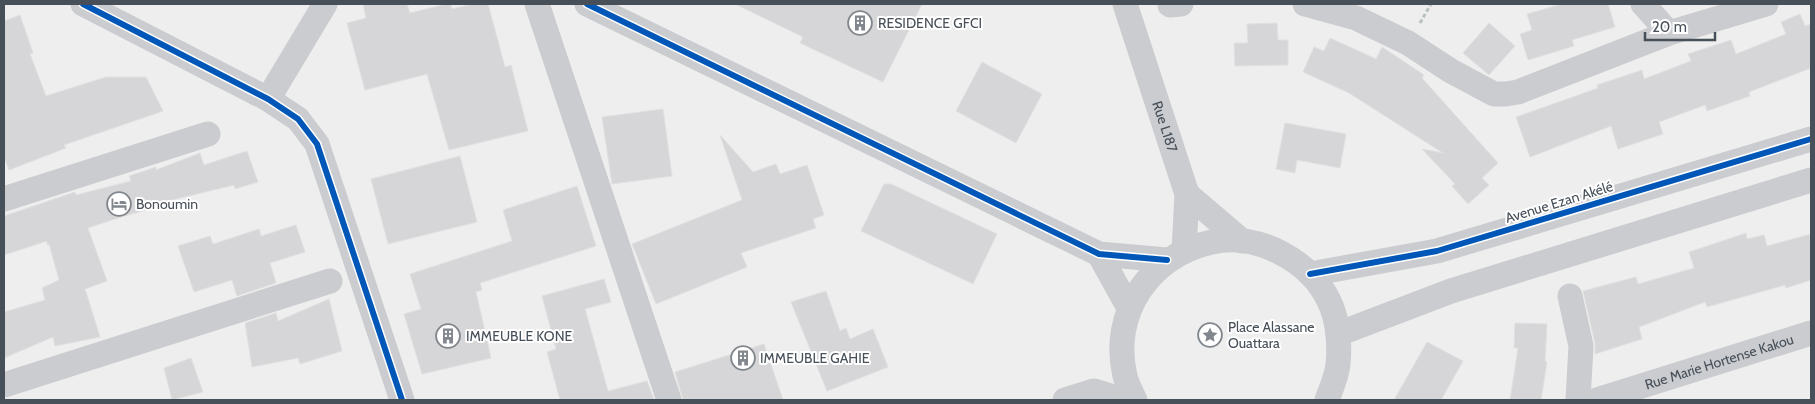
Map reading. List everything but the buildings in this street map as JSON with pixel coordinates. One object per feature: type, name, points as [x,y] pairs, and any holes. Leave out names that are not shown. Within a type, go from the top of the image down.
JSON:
[{"type":"street","points":[[83,4],[268,99],[298,119],[317,144],[402,400]]},
{"type":"street","points":[[268,99],[325,4]]},
{"type":"street","points":[[537,4],[668,400]]},
{"type":"street","points":[[587,4],[1099,254],[1176,256]]},
{"type":"street","name":"Rue L187","points":[[1125,4],[1187,194],[1176,256]]},
{"type":"street","points":[[1305,4],[1356,18],[1408,43],[1451,71],[1494,94],[1518,92],[1669,33],[1766,4]]},
{"type":"street","points":[[1643,4],[1669,33]]},
{"type":"street","points":[[4,199],[208,134]]},
{"type":"street","name":"Avenue Ezan Akélé","points":[[1310,274],[1437,251],[1811,139]]},
{"type":"street","points":[[1338,334],[1451,291],[1811,180]]},
{"type":"street","points":[[1187,194],[1242,241]]},
{"type":"street","points":[[1135,400],[1125,376],[1122,346],[1129,308],[1145,282],[1176,256],[1213,242],[1242,241],[1280,251],[1310,274],[1329,300],[1338,334],[1338,365],[1327,400]]},
{"type":"street","points":[[1099,254],[1129,308]]},
{"type":"street","points":[[4,385],[330,281]]},
{"type":"street","points":[[1570,296],[1580,346],[1578,400]]},
{"type":"street","name":"Rue Marie Hortense Kakou","points":[[1597,400],[1811,334]]},
{"type":"street","points":[[1094,392],[1122,346]]},
{"type":"street","points":[[1065,400],[1094,392],[1123,400]]},
{"type":"cycle path","points":[[83,4],[268,99],[298,119],[317,144],[402,400]]},
{"type":"cycle path","points":[[587,4],[1099,254],[1167,260]]},
{"type":"cycle path","points":[[1310,274],[1437,251],[1811,139]]},
{"type":"place","name":"RESIDENCE GFCI","points":[[860,23]]},
{"type":"place","name":"Bonoumin","points":[[119,204]]},
{"type":"place","name":"Place Alassane Ouattara","points":[[1210,335]]},
{"type":"place","name":"IMMEUBLE KONE","points":[[448,336]]},
{"type":"place","name":"IMMEUBLE GAHIE","points":[[743,358]]}]
